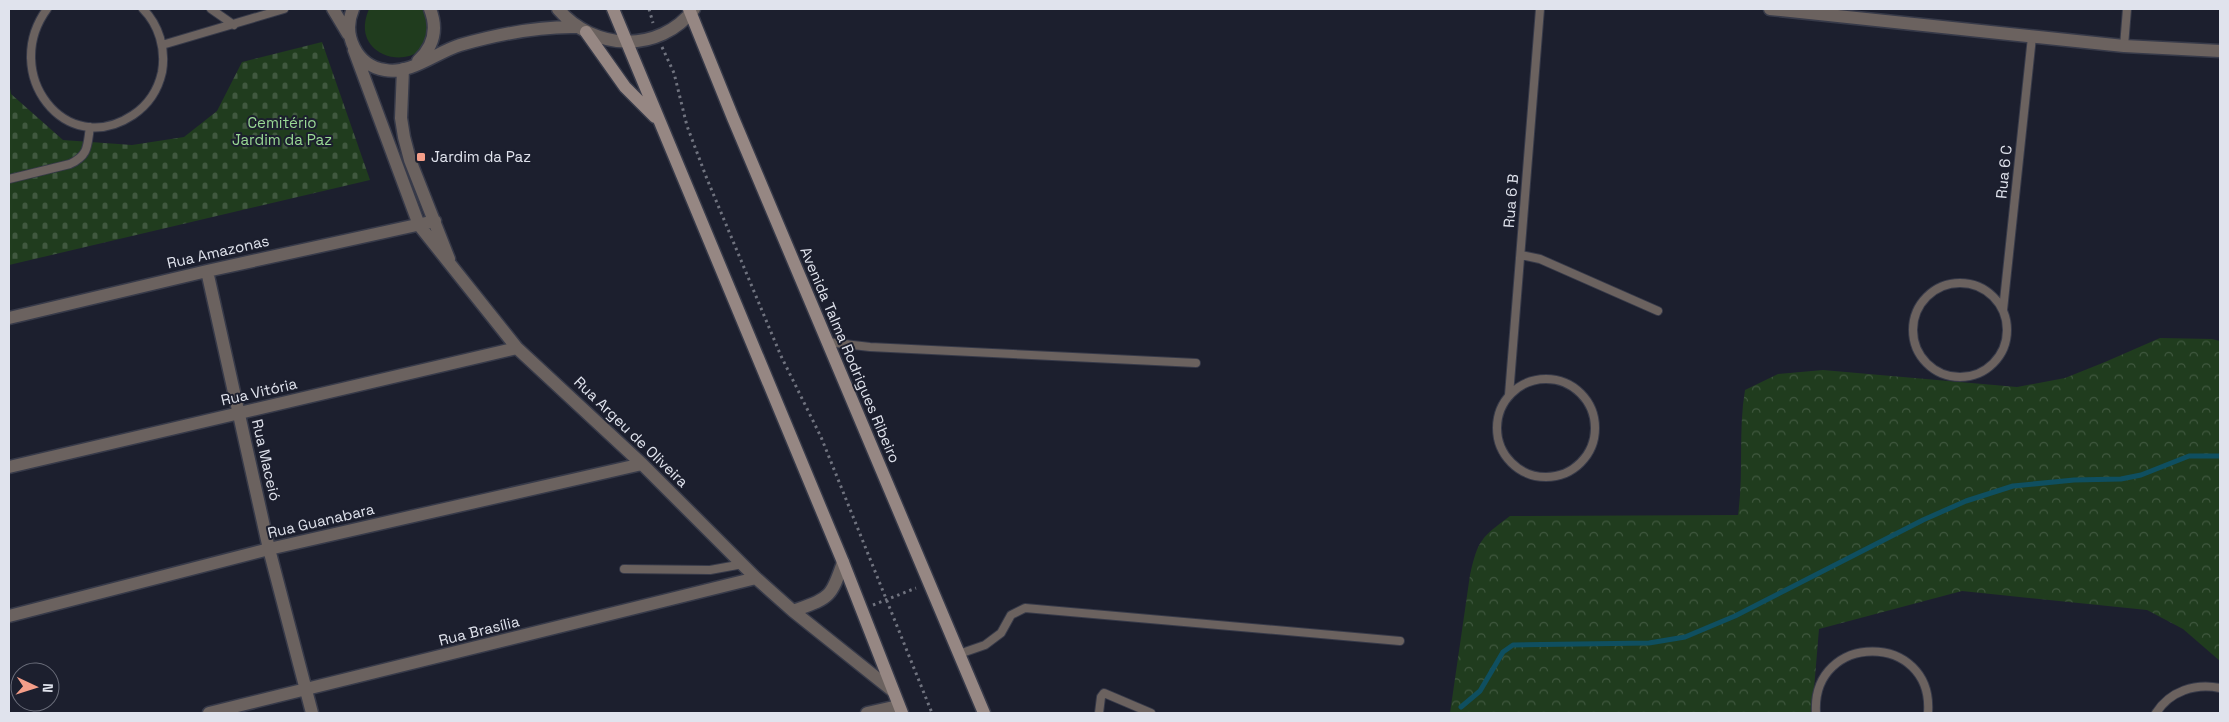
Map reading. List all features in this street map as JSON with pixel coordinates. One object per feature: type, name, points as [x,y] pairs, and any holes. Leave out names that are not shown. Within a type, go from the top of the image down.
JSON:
[{"type":"main road","points":[[613,9],[843,562],[900,710]]},
{"type":"main road","name":"Avenida Talma Rodrigues Ribeiro","points":[[691,10],[827,342],[984,713]]},
{"type":"main road","points":[[582,29],[625,87],[660,122]]},
{"type":"street","name":"Rua Argeu de Oliveira","points":[[333,9],[348,34],[419,225],[518,348],[642,464],[756,578],[792,611],[893,690]]},
{"type":"street","points":[[348,34],[349,17],[353,9]]},
{"type":"street","points":[[430,9],[435,20],[434,37],[427,53],[409,67],[401,118],[410,160],[454,270]]},
{"type":"street","points":[[558,9],[582,29],[606,39],[627,42],[657,36],[675,27],[691,10]]},
{"type":"street","points":[[1770,9],[2124,46],[2220,51]]},
{"type":"street","points":[[354,50],[368,64],[385,70],[409,67],[458,46],[506,33],[543,27],[582,29]]},
{"type":"street","name":"Rua Amazonas","points":[[9,318],[207,271],[435,221]]},
{"type":"street","name":"Rua Maceió","points":[[207,271],[269,549],[312,713]]},
{"type":"street","name":"Rua Vitória","points":[[9,467],[518,348]]},
{"type":"street","name":"Rua Guanabara","points":[[9,616],[269,549],[642,464]]},
{"type":"street","points":[[792,611],[828,597],[835,587],[843,562]]},
{"type":"street","name":"Rua Brasília","points":[[209,713],[306,691],[756,578]]},
{"type":"street","points":[[867,713],[900,710]]},
{"type":"lane","points":[[47,9],[38,19],[30,35],[26,53],[28,71],[33,88],[43,103],[56,115],[72,123],[90,127],[108,126],[125,120],[140,110],[152,97],[160,81],[163,63],[162,45],[157,29],[142,9]]},
{"type":"lane","points":[[211,9],[234,25]]},
{"type":"lane","points":[[162,45],[284,9]]},
{"type":"lane","name":"Rua 6 B","points":[[1509,396],[1522,385],[1537,379],[1553,379],[1568,384],[1582,393],[1591,406],[1595,430],[1588,453],[1578,465],[1564,474],[1548,477],[1532,475],[1518,467],[1506,456],[1499,441],[1498,425],[1501,409],[1509,396],[1540,9]]},
{"type":"lane","points":[[2124,46],[2127,9]]},
{"type":"lane","name":"Rua 6 C","points":[[2003,310],[1995,298],[1983,288],[1968,283],[1953,283],[1938,288],[1926,297],[1917,310],[1913,324],[1913,340],[1919,354],[1929,367],[1943,375],[1958,378],[1974,376],[1988,368],[1999,356],[2006,342],[2007,326],[2003,310],[2032,37]]},
{"type":"lane","points":[[9,179],[78,160],[84,155],[87,148],[90,127]]},
{"type":"lane","points":[[1521,255],[1540,259],[1658,311]]},
{"type":"lane","points":[[827,342],[870,347],[1196,362]]},
{"type":"lane","points":[[624,570],[710,570],[742,564]]},
{"type":"lane","points":[[959,654],[986,645],[1001,633],[1011,615],[1025,608],[1400,641]]},
{"type":"lane","points":[[1816,713],[1817,696],[1830,670],[1841,660],[1869,650],[1897,656],[1910,664],[1926,689],[1929,704],[1928,713]]},
{"type":"lane","points":[[2156,713],[2165,702],[2186,689],[2198,686],[2220,688]]},
{"type":"lane","points":[[1099,713],[1101,697],[1104,693],[1151,713]]},
{"type":"path","points":[[649,9],[657,36],[674,73],[688,126],[707,179],[781,356],[821,437],[932,713]]},
{"type":"path","points":[[862,610],[928,582]]},
{"type":"green space","points":[[369,9],[426,9],[429,32],[424,45],[415,54],[402,57],[389,56],[377,50],[368,41],[365,27]]},
{"type":"green space","name":"Cemitério Jardim da Paz","points":[[322,42],[370,180],[9,265],[9,82],[11,94],[63,140],[132,145],[184,137],[217,111],[242,62]]},
{"type":"green space","points":[[2160,338],[2212,339],[2220,341],[2220,661],[2183,629],[2147,610],[1962,591],[1819,629],[1812,713],[1450,713],[1470,575],[1479,546],[1487,534],[1510,516],[1738,515],[1745,390],[1778,374],[1823,370],[2017,387],[2065,378]]},
{"type":"waterway","points":[[1461,707],[1480,691],[1503,652],[1513,645],[1649,643],[1685,637],[1735,616],[1923,520],[1966,501],[2013,486],[2074,480],[2121,479],[2141,475],[2189,456],[2220,456]]},
{"type":"place","name":"Jardim da Paz","points":[[421,157]]}]
